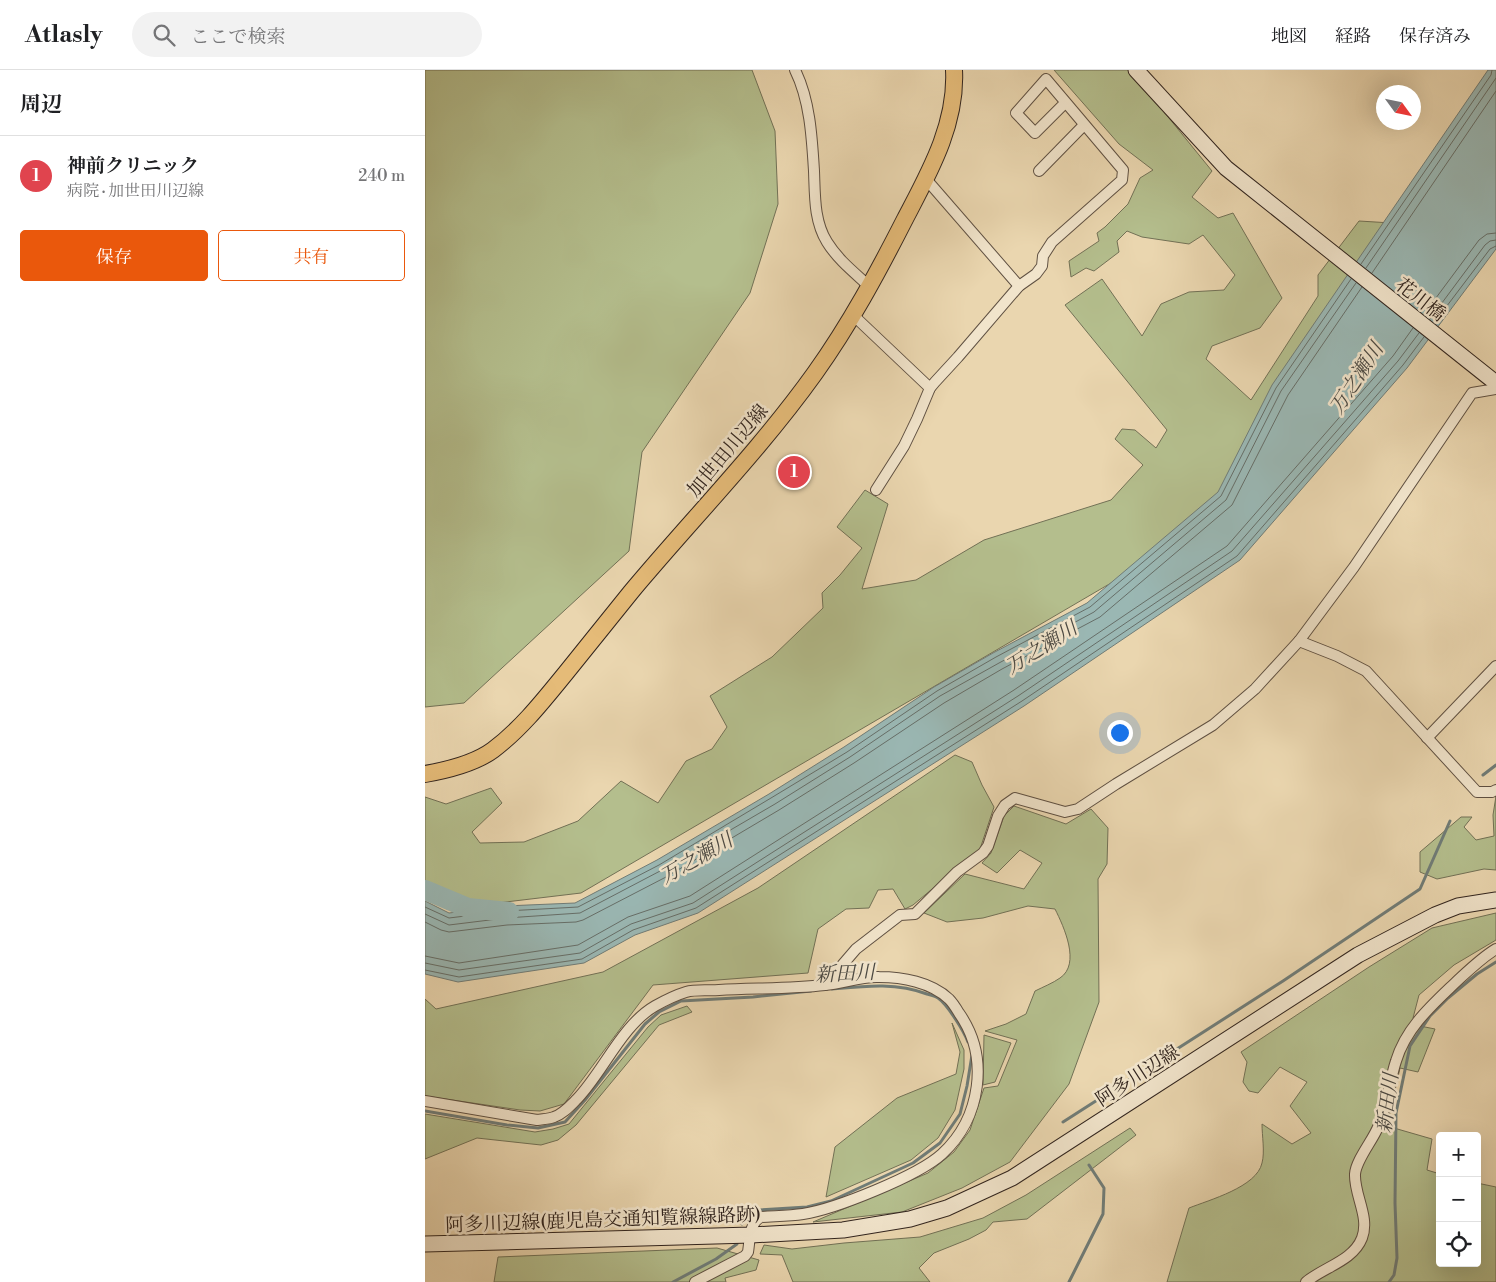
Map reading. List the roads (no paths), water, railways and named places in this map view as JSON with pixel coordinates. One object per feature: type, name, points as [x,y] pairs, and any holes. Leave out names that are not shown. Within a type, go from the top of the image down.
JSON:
[{"type":"main road","name":"加世田川辺線","points":[[425,774],[465,764],[492,751],[527,718],[547,697],[632,592],[775,425],[816,372],[870,287],[926,179],[950,115],[954,93],[954,70]]},
{"type":"main road","name":"花川橋","points":[[1136,70],[1225,168],[1494,384]]},
{"type":"main road","name":"阿多川辺線","points":[[782,1233],[843,1230],[911,1219],[977,1196],[1048,1156],[1358,955],[1435,915],[1458,906],[1496,900]]},
{"type":"main road","name":"阿多川辺線(鹿児島交通知覧線線路跡)","points":[[425,1244],[782,1233]]},
{"type":"street","points":[[795,70],[803,92],[810,129],[818,221],[826,241],[840,259],[870,287]]},
{"type":"street","points":[[876,490],[904,446],[930,388],[1019,286],[1036,274],[1042,266],[1043,256],[1053,242],[1122,180],[1123,170],[1046,79],[1016,113],[1035,133],[1065,103]]},
{"type":"street","points":[[1039,172],[1084,125]]},
{"type":"street","points":[[926,179],[1019,286]]},
{"type":"street","points":[[853,315],[930,388]]},
{"type":"street","points":[[825,985],[856,949],[900,915],[915,914],[957,872],[983,853],[988,846],[998,816],[1005,805],[1015,798],[1065,812],[1078,808],[1213,725],[1255,689],[1299,640],[1355,567],[1472,393],[1494,384]]},
{"type":"street","points":[[1299,640],[1366,671],[1477,792],[1492,792],[1496,790]]},
{"type":"street","points":[[1427,738],[1496,666]]},
{"type":"street","points":[[1307,1282],[1350,1255],[1362,1238],[1364,1226],[1355,1174],[1379,1126],[1387,1102],[1396,1061],[1405,1039],[1427,1010],[1484,956],[1496,949]]},
{"type":"street","points":[[425,1101],[537,1120],[554,1117],[566,1110],[585,1090],[620,1040],[653,1006],[687,992],[825,985],[875,976],[899,978],[926,984],[950,999],[967,1026],[976,1048],[978,1079],[975,1100],[968,1120],[941,1155],[920,1169],[867,1193],[827,1208],[804,1214],[761,1217],[755,1220],[752,1224],[748,1252],[745,1256],[695,1282]]},
{"type":"water","points":[[1488,70],[1496,70],[1496,249],[1407,368],[1240,560],[1024,706],[698,913],[635,935],[584,963],[458,982],[425,974],[425,901],[449,913],[505,906],[575,903],[657,860],[769,794],[934,687],[1087,603],[1218,492],[1272,385]]},
{"type":"waterway","points":[[1483,775],[1496,765]]},
{"type":"waterway","points":[[1063,1122],[1283,981],[1420,889],[1450,821]]},
{"type":"waterway","name":"万之瀬川","points":[[425,890],[468,908],[509,912]]},
{"type":"waterway","name":"新田川","points":[[1389,1282],[1394,1275],[1397,1258],[1395,1203],[1396,1113],[1410,1046],[1430,1016],[1448,998],[1477,974],[1496,962]]},
{"type":"waterway","name":"新田川","points":[[832,989],[892,986],[915,990],[938,998],[959,1025],[968,1042]]},
{"type":"waterway","name":"新田川","points":[[425,1111],[507,1125],[538,1128],[565,1122],[585,1100],[645,1024],[659,1012],[681,1001],[753,997],[811,991]]},
{"type":"waterway","name":"新田川","points":[[742,1224],[749,1213],[759,1210],[807,1207],[831,1201],[913,1163],[940,1143],[960,1114],[972,1055]]},
{"type":"waterway","points":[[1069,1282],[1103,1214],[1104,1188],[1089,1165]]},
{"type":"waterway","name":"新田川","points":[[673,1282],[716,1259],[737,1244]]},
{"type":"place","name":"神前クリニック","points":[[794,472]]}]
